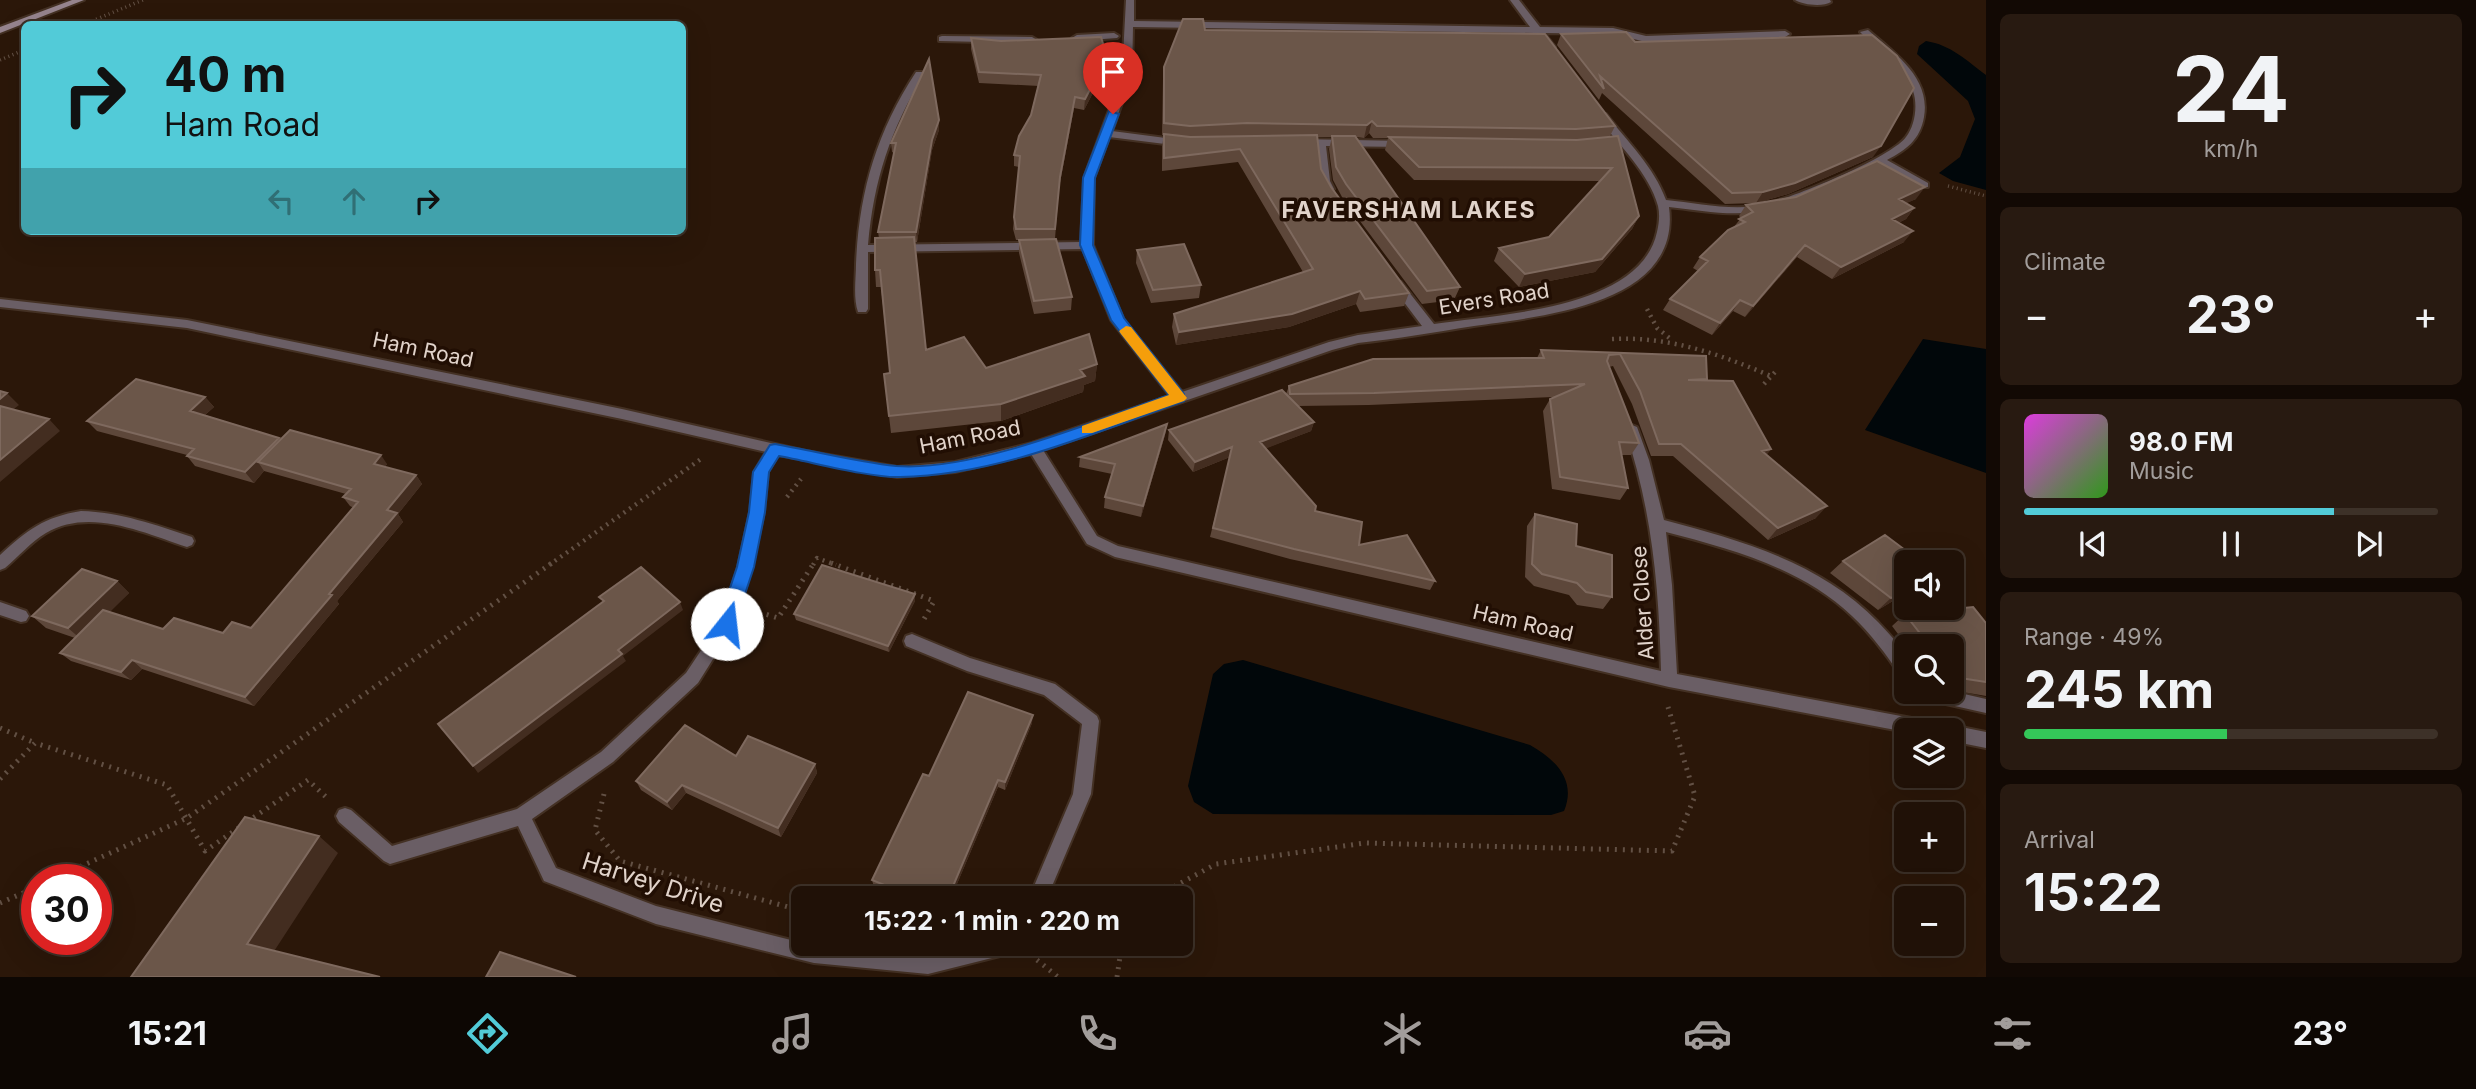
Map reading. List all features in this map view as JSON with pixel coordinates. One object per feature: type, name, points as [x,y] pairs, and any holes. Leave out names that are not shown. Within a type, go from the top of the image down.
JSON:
[{"type":"street","points":[[24,21],[80,0]]},
{"type":"street","points":[[1130,0],[1127,75],[1089,178],[1087,245],[1118,320],[1179,398]]},
{"type":"street","points":[[1514,0],[1560,60]]},
{"type":"street","points":[[1799,0],[1827,2]]},
{"type":"street","points":[[0,30],[21,22]]},
{"type":"street","points":[[1130,23],[1537,32],[1613,31],[1646,39],[1785,34]]},
{"type":"street","points":[[1591,101],[1616,142],[1650,179],[1662,203],[1737,209],[1768,208],[1880,161],[1907,143],[1916,128],[1918,92],[1897,62],[1865,32]]},
{"type":"street","points":[[1068,39],[1114,36]]},
{"type":"street","points":[[942,39],[1044,40]]},
{"type":"street","points":[[862,309],[861,249],[866,198],[887,127],[919,74]]},
{"type":"street","points":[[1106,133],[1188,144]]},
{"type":"street","points":[[1283,142],[1418,144]]},
{"type":"street","points":[[1321,143],[1325,181],[1335,199]]},
{"type":"street","points":[[1880,161],[1924,186]]},
{"type":"street","name":"Evers Road","points":[[1034,448],[1329,346],[1583,303],[1616,289],[1642,272],[1653,256],[1665,219],[1662,203]]},
{"type":"street","points":[[861,249],[1087,245]]},
{"type":"street","points":[[1392,278],[1431,329]]},
{"type":"street","name":"Ham Road","points":[[0,303],[187,324],[775,449],[897,472],[956,467],[1034,448],[1092,540],[1115,551],[1669,680],[1894,722]]},
{"type":"street","name":"Alder Close","points":[[1623,410],[1639,447],[1658,524],[1667,621],[1669,680]]},
{"type":"street","points":[[345,816],[390,855],[522,816],[607,757],[692,678],[727,624],[745,567],[757,512],[761,472],[775,449]]},
{"type":"street","points":[[0,564],[44,527],[69,519],[108,516],[187,541]]},
{"type":"street","name":"Alder Close","points":[[1658,524],[1764,554],[1812,577],[1862,616],[1894,655]]},
{"type":"street","points":[[0,608],[21,616]]},
{"type":"street","points":[[912,641],[967,664],[1049,689],[1091,721],[1082,794],[1043,886]]},
{"type":"street","points":[[1964,701],[1986,706]]},
{"type":"street","points":[[1964,736],[1986,740]]},
{"type":"street","name":"Harvey Drive","points":[[522,816],[550,875],[656,915],[791,948]]},
{"type":"street","name":"Harvey Drive","points":[[837,956],[928,964],[962,956]]},
{"type":"path","points":[[91,21],[143,0]]},
{"type":"path","points":[[0,60],[21,51]]},
{"type":"path","points":[[1924,186],[1936,182],[1986,195]]},
{"type":"path","points":[[1647,309],[1657,328],[1675,342]]},
{"type":"path","points":[[1612,339],[1643,337],[1675,342],[1771,376]]},
{"type":"path","points":[[1764,384],[1777,370]]},
{"type":"path","points":[[86,864],[187,818],[701,459],[726,437]]},
{"type":"path","points":[[688,456],[713,462]]},
{"type":"path","points":[[761,472],[810,480]]},
{"type":"path","points":[[786,499],[801,479]]},
{"type":"path","points":[[759,612],[778,618],[817,558],[934,601],[912,641]]},
{"type":"path","points":[[753,624],[762,600]]},
{"type":"path","points":[[1175,886],[1216,864],[1365,843],[1672,851],[1695,796],[1667,704],[1679,706]]},
{"type":"path","points":[[0,728],[35,743],[167,785],[205,851],[308,780],[345,816]]},
{"type":"path","points":[[0,779],[35,743]]},
{"type":"path","points":[[615,785],[604,794],[595,830],[620,861],[791,908]]},
{"type":"path","points":[[0,904],[21,894]]},
{"type":"path","points":[[1117,977],[1120,956]]},
{"type":"shaded area","points":[[1926,41],[1951,50],[1986,75],[1986,190],[1953,181],[1939,173],[1960,157],[1975,119],[1968,101],[1917,54],[1919,46]]},
{"type":"shaded area","points":[[1923,339],[1986,349],[1986,473],[1865,430]]},
{"type":"shaded area","points":[[1243,660],[1530,745],[1548,757],[1566,780],[1568,790],[1564,811],[1551,815],[1213,814],[1194,802],[1188,786],[1213,674],[1224,664]]},
{"type":"building","points":[[1183,19],[1203,19],[1205,30],[1545,34],[1615,126],[1576,129],[1377,126],[1372,121],[1367,125],[1247,123],[1190,126],[1164,123],[1164,67]]},
{"type":"building","points":[[1626,32],[1635,42],[1872,35],[1897,56],[1914,88],[1881,146],[1795,183],[1763,192],[1732,193],[1600,76],[1604,89],[1561,34]]},
{"type":"building","points":[[1101,37],[1107,57],[1085,99],[1075,97],[1060,177],[1055,229],[1016,229],[1014,217],[1020,156],[1014,155],[1019,136],[1031,115],[1041,75],[979,72],[971,38],[1001,41]]},
{"type":"building","points":[[929,59],[939,120],[932,140],[916,232],[878,232],[896,143],[891,143]]},
{"type":"building","points":[[1164,134],[1190,137],[1317,135],[1321,169],[1331,187],[1409,293],[1365,299],[1360,291],[1292,314],[1179,332],[1174,314],[1313,269],[1240,149],[1164,158]]},
{"type":"building","points":[[1332,136],[1355,136],[1460,287],[1427,291],[1346,184],[1336,167]]},
{"type":"building","points":[[1618,136],[1639,216],[1602,259],[1525,274],[1499,248],[1549,237],[1612,168],[1419,167],[1389,137],[1577,140]]},
{"type":"building","points":[[1877,161],[1925,187],[1899,199],[1914,208],[1892,219],[1913,231],[1841,267],[1805,245],[1753,306],[1740,300],[1720,323],[1670,299],[1708,261],[1700,257],[1728,230],[1745,222],[1739,219],[1753,212],[1746,205],[1796,197]]},
{"type":"building","points":[[914,237],[926,350],[964,337],[986,368],[1089,334],[1097,364],[1080,370],[1085,376],[1001,404],[889,416],[884,374],[890,373],[880,270],[875,270],[875,238]]},
{"type":"building","points":[[1056,239],[1072,297],[1034,301],[1019,240]]},
{"type":"building","points":[[1184,244],[1201,285],[1153,290],[1137,250]]},
{"type":"building","points":[[1541,350],[1706,356],[1707,379],[1688,380],[1733,381],[1771,449],[1762,451],[1827,506],[1778,528],[1681,444],[1659,444],[1640,391],[1620,354],[1609,355],[1607,361],[1639,443],[1619,442],[1628,488],[1560,477],[1550,399],[1585,384],[1290,394],[1289,386],[1373,359],[1544,358]]},
{"type":"building","points":[[136,379],[205,397],[190,411],[279,438],[245,472],[187,456],[194,449],[87,421]]},
{"type":"building","points":[[1282,390],[1314,422],[1260,442],[1316,506],[1315,511],[1362,522],[1359,545],[1407,535],[1435,581],[1213,528],[1232,447],[1195,462],[1169,430]]},
{"type":"building","points":[[0,406],[49,419],[0,460]]},
{"type":"building","points":[[1167,424],[1143,506],[1105,497],[1115,464],[1080,457]]},
{"type":"building","points":[[290,430],[381,455],[374,464],[416,475],[387,510],[397,513],[329,594],[332,595],[245,697],[132,660],[121,672],[60,653],[103,610],[163,629],[174,618],[223,633],[232,622],[251,628],[358,502],[343,497],[351,489],[258,462]]},
{"type":"building","points":[[1535,514],[1577,524],[1576,546],[1612,555],[1612,597],[1586,592],[1577,583],[1542,574],[1532,564]]},
{"type":"building","points":[[1885,535],[1905,550],[1894,550],[1894,596],[1891,598],[1843,561]]},
{"type":"building","points":[[822,565],[915,594],[888,646],[794,614]]},
{"type":"building","points":[[641,567],[680,602],[618,650],[622,654],[473,766],[438,724],[604,601],[599,597]]},
{"type":"building","points":[[82,569],[117,581],[68,628],[32,616]]},
{"type":"building","points":[[1973,607],[1986,623],[1986,682],[1964,679],[1964,634],[1921,634],[1910,620],[1964,620],[1964,608]]},
{"type":"building","points":[[968,692],[1033,715],[1005,782],[998,780],[953,886],[887,886],[872,880],[923,774],[929,776]]},
{"type":"building","points":[[685,725],[736,756],[748,736],[815,764],[778,828],[682,785],[667,802],[636,781]]},
{"type":"building","points":[[245,817],[319,836],[247,944],[380,977],[131,977]]},
{"type":"building","points":[[500,952],[576,977],[486,977]]},
{"type":"slow traffic","points":[[1087,430],[1179,398],[1126,331]]},
{"type":"district","name":"FAVERSHAM LAKES","points":[[1409,210]]},
{"type":"route","points":[[727,624],[745,567],[757,512],[761,472],[775,449],[897,472],[956,467],[1034,448],[1179,398],[1118,320],[1087,245],[1089,178],[1113,114]]}]
